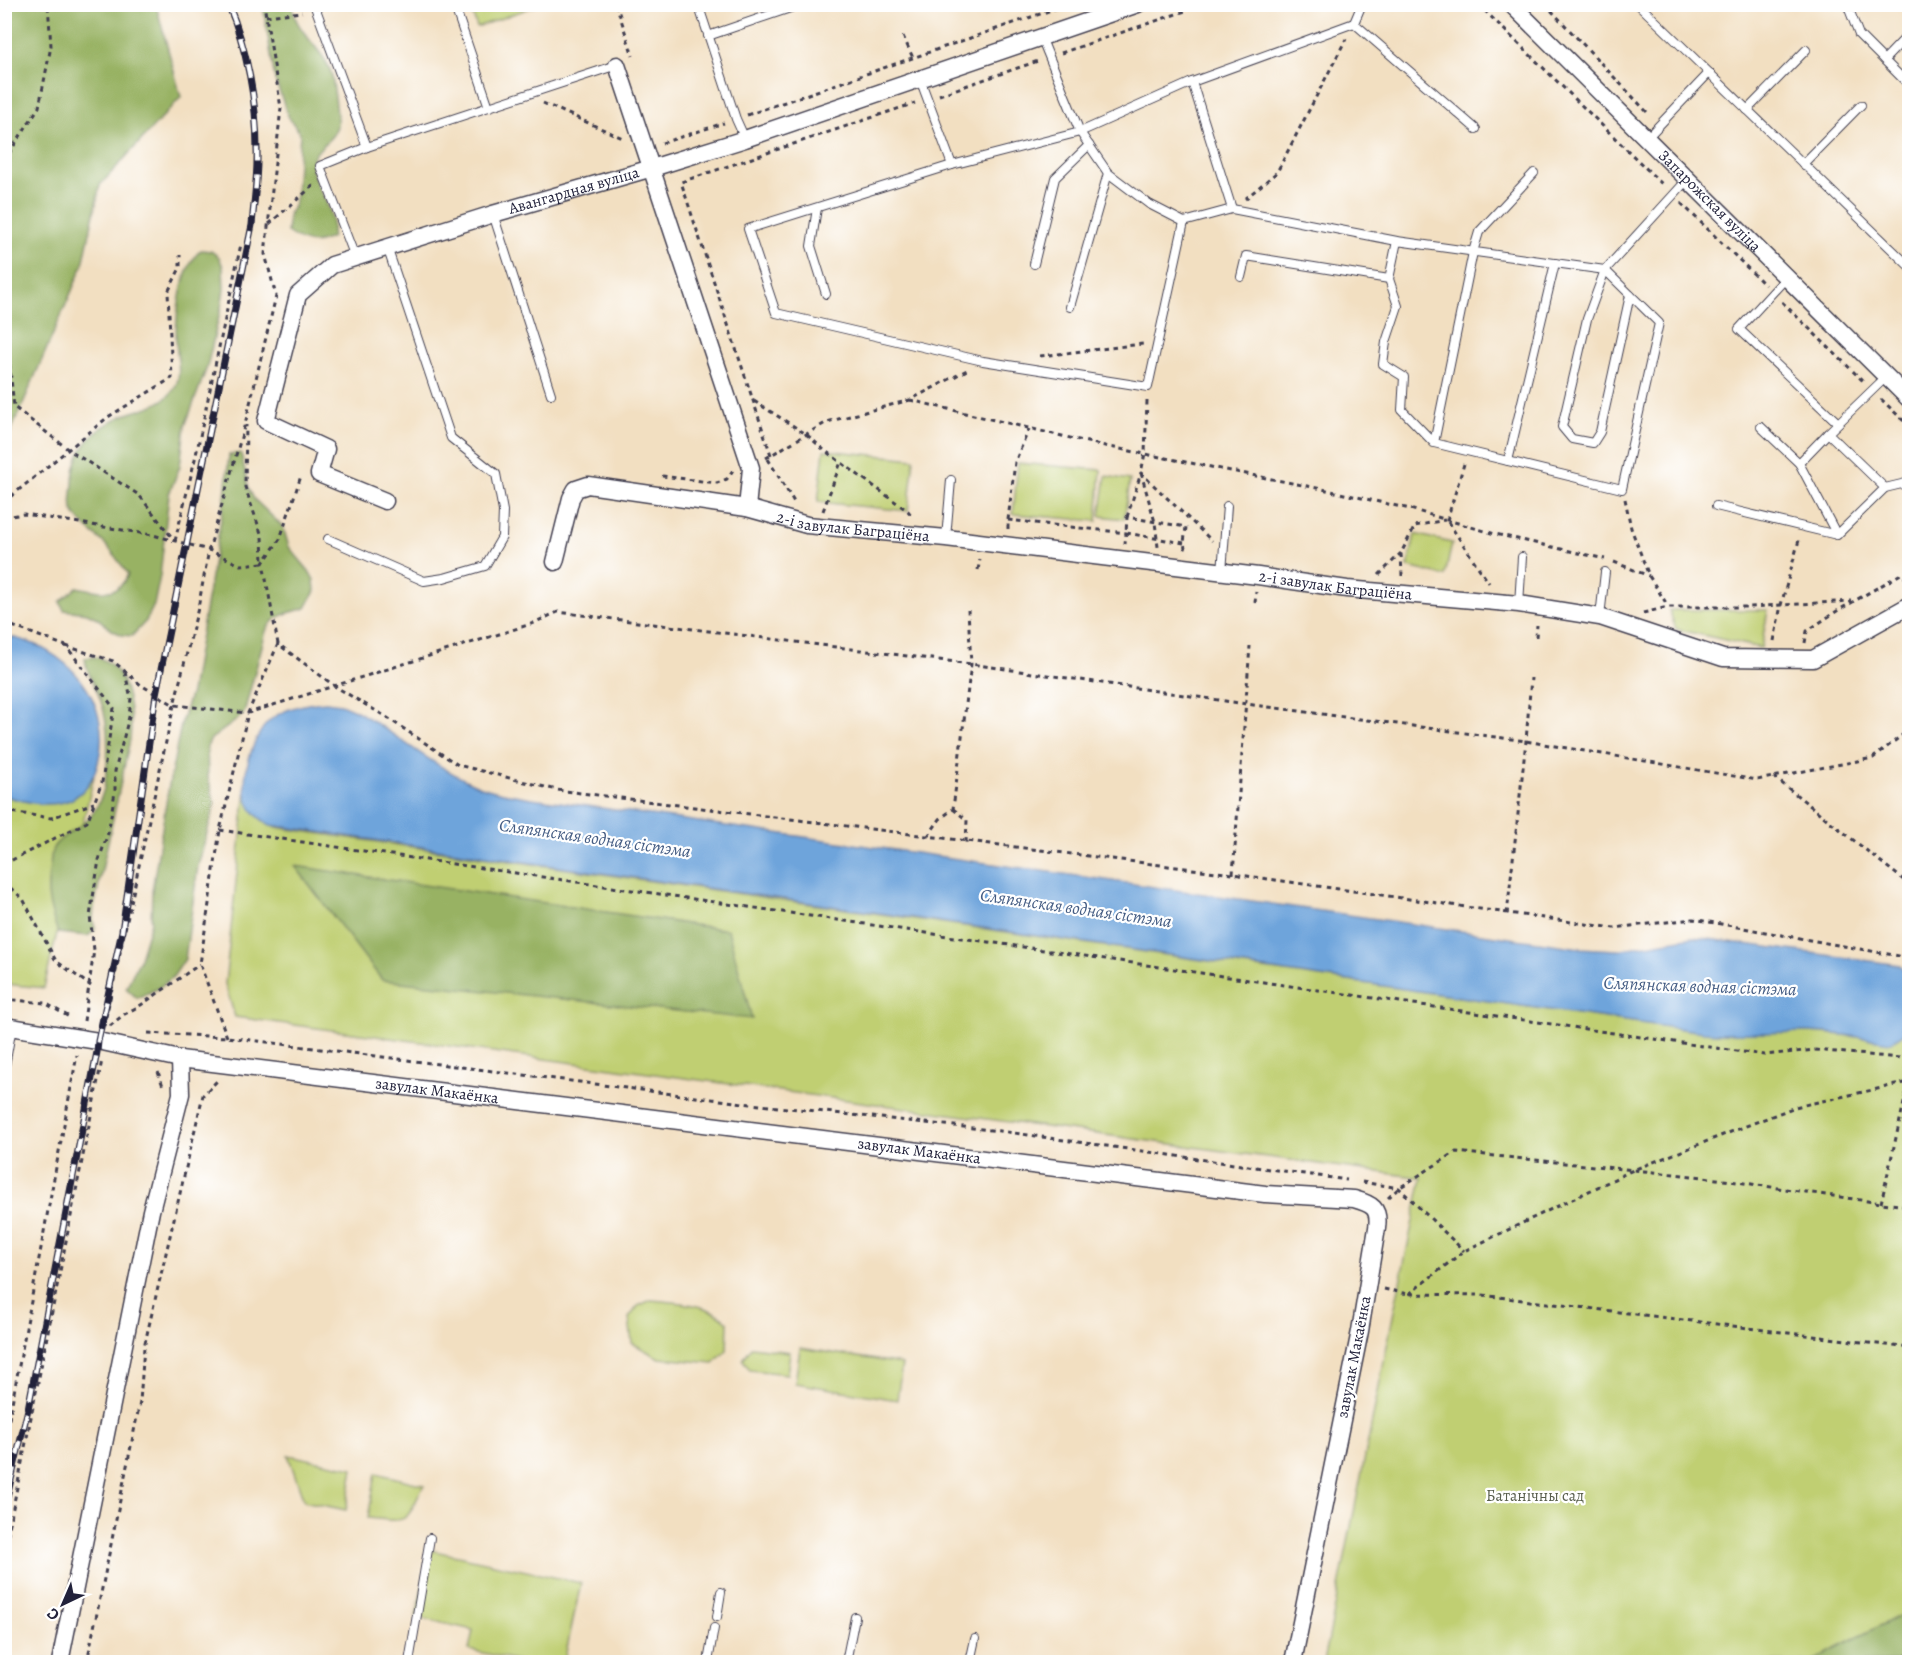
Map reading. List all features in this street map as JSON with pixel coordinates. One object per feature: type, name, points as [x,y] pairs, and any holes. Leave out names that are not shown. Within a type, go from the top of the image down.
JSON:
[{"type":"street","name":"Авангардная вуліца","points":[[385,501],[319,474],[326,449],[266,421],[298,295],[332,265],[387,246],[745,139],[1138,4]]},
{"type":"street","name":"Запарожская вуліца","points":[[1511,4],[1910,400]]},
{"type":"street","points":[[617,65],[652,168],[743,468],[747,508]]},
{"type":"street","name":"2-і завулак Баграціёна","points":[[555,562],[571,498],[576,489],[588,485],[747,508],[813,526],[1007,546],[1363,591],[1519,604],[1600,617],[1723,658],[1813,659],[1910,605]]},
{"type":"street","name":"завулак Макаёнка","points":[[8,1026],[180,1059],[1241,1191],[1354,1199],[1367,1203],[1375,1209],[1378,1218],[1367,1286],[1293,1662]]},
{"type":"street","points":[[60,1662],[151,1211],[180,1094],[180,1059]]},
{"type":"lane","points":[[454,4],[489,107]]},
{"type":"lane","points":[[698,4],[736,119],[745,139]]},
{"type":"lane","points":[[708,36],[802,4]]},
{"type":"lane","points":[[1184,222],[1148,387],[983,361],[776,313],[748,230],[952,165],[1080,132],[1192,82],[1354,23],[1362,4]]},
{"type":"lane","points":[[1638,4],[1910,267]]},
{"type":"lane","points":[[1847,4],[1858,35],[1910,86]]},
{"type":"lane","points":[[315,8],[367,147]]},
{"type":"lane","points":[[1354,23],[1476,129]]},
{"type":"lane","points":[[1884,60],[1910,33]]},
{"type":"lane","points":[[1041,38],[1080,132],[1108,173],[1149,204],[1184,222],[1232,209],[1397,241],[1605,270],[1659,323],[1622,489],[1434,443],[1402,410],[1404,377],[1383,364],[1386,342],[1398,306],[1389,279],[1397,241]]},
{"type":"lane","points":[[1747,110],[1806,50]]},
{"type":"lane","points":[[355,257],[320,166],[367,147],[617,65]]},
{"type":"lane","points":[[1646,139],[1709,73]]},
{"type":"lane","points":[[920,78],[952,165]]},
{"type":"lane","points":[[1192,82],[1232,209]]},
{"type":"lane","points":[[1803,164],[1861,105]]},
{"type":"lane","points":[[1034,264],[1055,178],[1089,145]]},
{"type":"lane","points":[[1070,307],[1108,173]]},
{"type":"lane","points":[[1434,443],[1479,232],[1534,173]]},
{"type":"lane","points":[[1630,295],[1600,432],[1593,443],[1572,439],[1562,427],[1587,319],[1605,270],[1687,180]]},
{"type":"lane","points":[[817,208],[811,246],[826,294]]},
{"type":"lane","points":[[494,214],[551,394]]},
{"type":"lane","points":[[328,539],[424,581],[444,578],[485,566],[502,537],[502,511],[496,474],[452,438],[387,246]]},
{"type":"lane","points":[[1241,277],[1246,256],[1389,279]]},
{"type":"lane","points":[[1508,461],[1555,263]]},
{"type":"lane","points":[[1786,278],[1739,329],[1838,423]]},
{"type":"lane","points":[[1799,463],[1886,377]]},
{"type":"lane","points":[[1761,427],[1799,463],[1837,535]]},
{"type":"lane","points":[[1828,433],[1885,488]]},
{"type":"lane","points":[[938,538],[951,480]]},
{"type":"lane","points":[[1837,535],[1885,488],[1910,482]]},
{"type":"lane","points":[[1222,572],[1227,506]]},
{"type":"lane","points":[[1716,506],[1837,535]]},
{"type":"lane","points":[[1519,604],[1522,558]]},
{"type":"lane","points":[[1600,617],[1605,572]]},
{"type":"lane","points":[[4,1071],[8,1026]]},
{"type":"lane","points":[[409,1662],[430,1538]]},
{"type":"lane","points":[[717,1617],[721,1592]]},
{"type":"lane","points":[[846,1662],[855,1617]]},
{"type":"lane","points":[[708,1662],[714,1628]]},
{"type":"lane","points":[[970,1662],[975,1639]]},
{"type":"path","points":[[4,161],[39,107],[51,46],[48,4]]},
{"type":"path","points":[[4,1553],[105,1044],[103,1025],[174,705],[198,608],[209,550],[246,420],[276,296],[265,254],[281,108],[264,4]]},
{"type":"path","points":[[527,95],[645,148],[736,119],[1069,4]]},
{"type":"path","points":[[771,455],[681,182],[1206,4]]},
{"type":"path","points":[[1478,4],[1910,427]]},
{"type":"path","points":[[1545,4],[1659,125]]},
{"type":"path","points":[[266,16],[315,8]]},
{"type":"path","points":[[1232,209],[1277,172],[1354,23]]},
{"type":"path","points":[[903,36],[913,58]]},
{"type":"path","points":[[268,225],[324,176]]},
{"type":"path","points":[[175,541],[196,456],[241,244]]},
{"type":"path","points":[[4,502],[108,417],[172,378],[168,292],[180,268],[180,255]]},
{"type":"path","points":[[1040,356],[1141,346],[1160,334]]},
{"type":"path","points":[[4,338],[14,406],[69,450],[139,495],[175,541]]},
{"type":"path","points":[[662,476],[717,483],[767,458],[827,422],[910,400],[983,361]]},
{"type":"path","points":[[1126,533],[1127,518],[1145,453],[1148,387]]},
{"type":"path","points":[[910,400],[1029,429],[1322,489],[1495,534],[1599,556],[1649,576]]},
{"type":"path","points":[[754,401],[806,434],[908,512],[938,538]]},
{"type":"path","points":[[227,1037],[200,964],[220,830],[248,714],[278,644],[262,563],[262,536],[245,487],[246,420]]},
{"type":"path","points":[[1007,546],[1015,462],[1029,429]]},
{"type":"path","points":[[1447,520],[1468,451]]},
{"type":"path","points":[[767,458],[813,526]]},
{"type":"path","points":[[813,526],[841,462]]},
{"type":"path","points":[[1141,473],[1155,522],[1159,564]]},
{"type":"path","points":[[1141,473],[1224,553]]},
{"type":"path","points":[[4,517],[24,514],[153,535],[209,550],[240,565],[262,563],[280,539],[301,475]]},
{"type":"path","points":[[1622,489],[1631,528],[1649,576],[1668,607]]},
{"type":"path","points":[[1008,520],[1126,533],[1184,543],[1186,527],[1127,518]]},
{"type":"path","points":[[1363,591],[1401,553],[1415,526],[1447,520]]},
{"type":"path","points":[[1447,520],[1489,584],[1490,602]]},
{"type":"path","points":[[1774,643],[1781,605],[1803,527]]},
{"type":"path","points":[[1401,553],[1404,594]]},
{"type":"path","points":[[1805,645],[1807,631],[1854,601],[1901,574],[1908,580],[1910,579]]},
{"type":"path","points":[[1646,620],[1638,614],[1668,607],[1703,608],[1854,601]]},
{"type":"path","points":[[928,836],[940,819],[953,809],[971,664],[968,610]]},
{"type":"path","points":[[4,623],[112,661],[141,685],[174,705],[248,714],[531,624],[558,612],[971,664],[1246,704],[1526,741],[1757,780],[1873,758],[1910,729]]},
{"type":"path","points":[[278,644],[336,687],[458,765],[556,790],[928,836],[966,843],[1233,874],[1614,928],[1693,920],[1910,958]]},
{"type":"path","points":[[4,864],[87,822],[102,782],[114,708],[66,646]]},
{"type":"path","points":[[1233,874],[1250,646]]},
{"type":"path","points":[[84,1021],[91,986],[94,950],[90,916],[99,860],[108,833],[115,792],[115,771],[119,750],[125,736],[131,698],[129,683],[124,671]]},
{"type":"path","points":[[1507,914],[1531,678]]},
{"type":"path","points":[[1774,777],[1910,885]]},
{"type":"path","points":[[4,811],[51,818],[94,804]]},
{"type":"path","points":[[953,809],[967,820],[966,843]]},
{"type":"path","points":[[220,830],[1764,1055],[1815,1050],[1910,1059]]},
{"type":"path","points":[[4,882],[23,900],[56,961],[91,986]]},
{"type":"path","points":[[110,1027],[123,1015],[200,964]]},
{"type":"path","points":[[4,999],[45,1003],[70,1017],[93,1023]]},
{"type":"path","points":[[103,1025],[120,1028]]},
{"type":"path","points":[[139,1032],[227,1037],[751,1104],[1012,1132],[1399,1188],[1464,1251]]},
{"type":"path","points":[[4,1446],[78,1049]]},
{"type":"path","points":[[87,1662],[140,1402],[144,1347],[203,1095],[222,1076]]},
{"type":"path","points":[[1408,1294],[1464,1251],[1633,1170],[1794,1107],[1909,1082],[1881,1203]]},
{"type":"path","points":[[1399,1188],[1456,1152],[1703,1176],[1910,1206]]},
{"type":"path","points":[[1367,1286],[1408,1294],[1482,1295],[1910,1348]]},
{"type":"path","points":[[1889,1662],[1910,1654]]},
{"type":"green space","points":[[5,4],[156,5],[181,97],[100,185],[83,265],[5,445]]},
{"type":"green space","points":[[469,4],[538,4],[538,5],[477,27]]},
{"type":"green space","points":[[263,5],[293,5],[298,23],[323,57],[332,76],[337,126],[312,162],[313,174],[332,220],[332,237],[319,242],[303,241],[287,232],[289,213],[294,206],[296,195],[300,133],[289,118],[275,80]]},
{"type":"green space","points":[[201,250],[211,251],[219,257],[223,267],[224,289],[221,308],[207,367],[185,426],[180,466],[169,494],[160,576],[154,605],[146,621],[132,636],[122,635],[87,613],[64,610],[60,602],[77,587],[100,591],[113,590],[124,582],[128,574],[106,545],[82,524],[74,513],[71,502],[74,470],[77,459],[88,441],[103,427],[122,416],[160,402],[172,392],[178,380],[179,369],[176,329],[181,292],[189,268]]},
{"type":"green space","points":[[824,450],[914,459],[908,511],[818,502]]},
{"type":"green space","points":[[241,453],[249,489],[254,499],[283,527],[289,547],[314,580],[315,591],[306,608],[283,615],[269,625],[244,713],[211,739],[207,747],[208,778],[215,804],[198,866],[185,959],[173,977],[157,989],[137,998],[126,988],[139,961],[151,922],[152,891],[169,785],[182,720],[191,692],[225,496],[229,455]]},
{"type":"green space","points":[[1018,463],[1101,470],[1097,521],[1013,514]]},
{"type":"green space","points":[[1106,476],[1130,480],[1124,519],[1100,516]]},
{"type":"green space","points":[[1415,534],[1452,543],[1445,576],[1408,567]]},
{"type":"green space","points":[[1669,610],[1768,610],[1761,648],[1676,629]]},
{"type":"green space","points":[[95,657],[106,661],[121,679],[129,703],[131,729],[94,907],[95,929],[88,936],[58,933],[50,907],[48,884],[53,848],[89,818],[103,792],[107,761],[107,728],[103,706],[85,658]]},
{"type":"green space","points":[[94,776],[44,988],[5,984],[5,796],[31,802],[54,803],[75,795]]},
{"type":"green space","name":"Батанічны сад","points":[[246,789],[256,814],[266,823],[280,828],[1703,1032],[1817,1033],[1891,1042],[1909,1030],[1909,1662],[1324,1662],[1422,1178],[235,1017],[225,984]]},
{"type":"green space","points":[[295,866],[728,930],[752,1019],[382,980]]},
{"type":"green space","points":[[651,1300],[702,1307],[720,1315],[728,1322],[727,1350],[714,1363],[659,1358],[632,1343],[629,1318],[638,1306]]},
{"type":"green space","points":[[751,1347],[790,1352],[787,1374],[750,1370],[743,1360]]},
{"type":"green space","points":[[800,1348],[902,1364],[897,1400],[795,1383]]},
{"type":"green space","points":[[288,1455],[353,1468],[346,1510],[304,1501]]},
{"type":"green space","points":[[376,1473],[424,1485],[405,1518],[392,1520],[368,1518]]},
{"type":"green space","points":[[430,1550],[581,1583],[564,1662],[524,1662],[469,1650],[473,1630],[416,1617]]},
{"type":"green space","points":[[1909,1611],[1909,1662],[1813,1662],[1828,1652]]},
{"type":"water","points":[[5,636],[27,641],[47,651],[80,679],[92,698],[99,718],[101,740],[98,763],[89,784],[72,799],[47,804],[5,796]]},
{"type":"water","name":"Сляпянская водная сістэма","points":[[326,702],[341,704],[355,710],[428,758],[474,784],[517,796],[1580,948],[1617,950],[1693,937],[1900,965],[1909,976],[1909,1030],[1891,1042],[1818,1032],[1703,1032],[270,825],[252,809],[246,792],[247,769],[254,744],[266,724],[274,717],[299,706]]},
{"type":"railway","points":[[4,1509],[28,1409],[98,1041],[122,931],[156,694],[252,225],[257,169],[257,132],[246,57],[228,4]]}]
